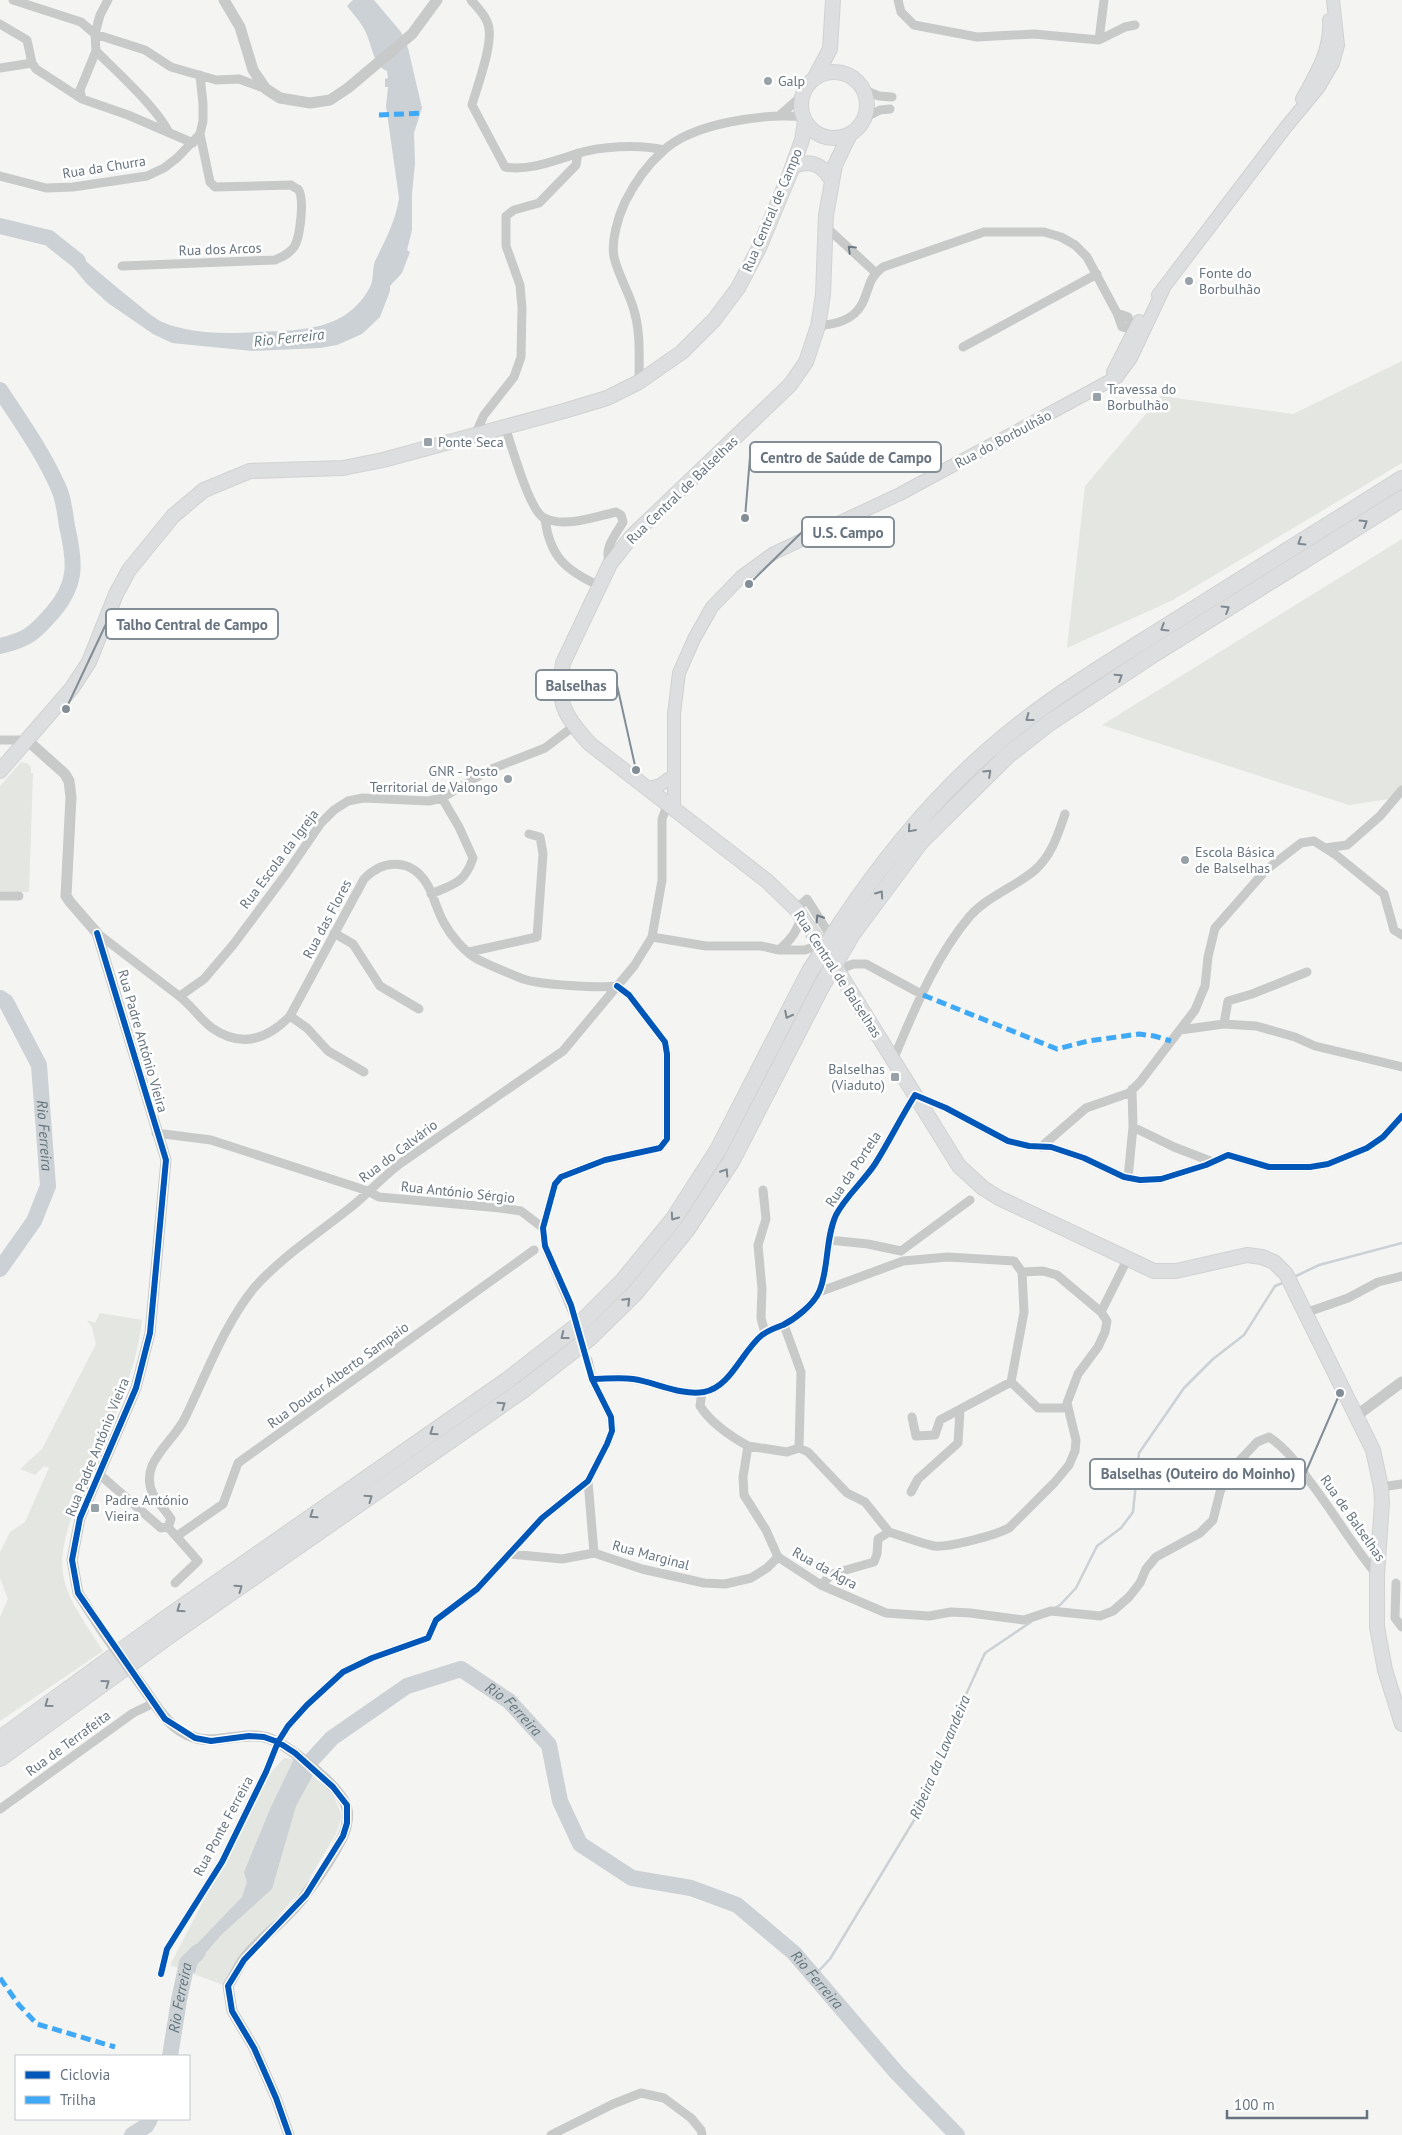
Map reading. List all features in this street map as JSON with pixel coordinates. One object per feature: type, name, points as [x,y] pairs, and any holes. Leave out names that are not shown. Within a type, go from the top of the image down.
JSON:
[{"type":"highway","points":[[0,1758],[174,1632],[516,1395],[588,1339],[635,1293],[687,1229],[732,1160],[820,987],[864,889],[908,831],[989,750],[1080,682],[1402,479]]},
{"type":"highway","points":[[0,1739],[180,1609],[508,1380],[581,1323],[623,1281],[677,1213],[718,1150],[810,972],[921,841],[1008,755],[1049,723],[1156,653],[1402,499]]},
{"type":"main road","points":[[813,80],[830,72],[848,75],[854,78],[864,90],[867,102],[864,118],[850,134],[838,138],[823,136],[815,131],[805,119],[802,110],[803,95],[830,49],[833,0]]},
{"type":"main road","name":"Rua do Borbulhão","points":[[1326,0],[1329,23],[1329,60]]},
{"type":"main road","name":"Rua do Borbulhão","points":[[1105,384],[1163,290],[1286,127],[1338,45],[1333,0]]},
{"type":"main road","points":[[830,49],[848,75]]},
{"type":"main road","name":"Rua Central de Campo","points":[[793,171],[802,140],[805,119]]},
{"type":"main road","name":"Rua Central de Balselhas","points":[[850,134],[835,165],[832,180],[825,226],[822,295],[818,326],[806,362],[790,385],[632,536],[610,564],[563,663],[560,681],[562,702],[568,718],[590,744],[767,881],[799,912],[818,940],[844,967],[893,1060],[959,1166],[983,1188],[1000,1198],[1154,1271],[1176,1271],[1246,1255],[1262,1257],[1274,1262],[1289,1280],[1373,1450],[1381,1487],[1377,1627],[1385,1670],[1402,1724]]},
{"type":"main road","name":"Rua Central de Campo","points":[[0,771],[72,688],[89,662],[116,594],[129,570],[173,516],[204,490],[250,471],[343,468],[382,460],[607,398],[639,382],[688,347],[714,320],[738,288],[759,248],[793,171],[805,150],[823,136]]},
{"type":"main road","name":"Rua Central de Balselhas","points":[[823,136],[830,145],[835,165]]},
{"type":"main road","points":[[793,171],[808,162],[818,164],[832,180]]},
{"type":"main road","name":"Rua do Borbulhão","points":[[662,799],[674,765],[674,714],[679,673],[694,639],[712,607],[741,577],[774,553],[900,494],[1117,377],[1131,358],[1139,331]]},
{"type":"main road","points":[[662,799],[660,785],[668,779],[674,765]]},
{"type":"street","points":[[13,0],[81,22],[95,34],[145,50],[171,67],[216,80],[239,79],[266,89],[280,98],[310,103],[330,100],[348,88],[412,34],[437,0]]},
{"type":"street","points":[[82,99],[80,90],[96,51],[95,34],[100,15],[108,0]]},
{"type":"street","points":[[224,0],[240,27],[253,70],[266,89]]},
{"type":"street","points":[[471,0],[480,10],[489,28],[488,44],[472,105],[505,167],[515,169],[554,162],[578,153],[603,148],[651,147],[664,150]]},
{"type":"street","points":[[898,0],[901,12],[914,24],[977,37],[1034,34],[1099,40],[1125,27],[1135,26]]},
{"type":"street","points":[[1099,40],[1104,0]]},
{"type":"street","points":[[0,24],[27,40],[32,63],[36,69],[82,99],[128,115],[192,143]]},
{"type":"street","points":[[96,51],[148,106],[164,124],[168,132]]},
{"type":"street","points":[[0,68],[32,63]]},
{"type":"street","points":[[239,79],[253,70]]},
{"type":"street","points":[[200,75],[203,104],[200,134]]},
{"type":"street","points":[[864,90],[878,96],[892,97]]},
{"type":"street","points":[[780,115],[803,95]]},
{"type":"street","points":[[864,118],[880,110],[890,109]]},
{"type":"street","points":[[639,382],[639,335],[634,308],[614,256],[617,219],[633,186],[664,150],[697,130],[731,122],[780,115],[805,119]]},
{"type":"street","name":"Rua da Churra","points":[[0,176],[46,188],[73,187],[148,176],[164,168],[200,134]]},
{"type":"street","name":"Rua dos Arcos","points":[[122,266],[268,261],[286,255],[294,247],[299,236],[301,197],[298,189],[291,185],[216,187],[210,182],[200,134]]},
{"type":"street","points":[[475,435],[484,415],[514,377],[520,357],[522,308],[520,285],[506,246],[506,216],[514,210],[539,203],[576,165],[578,153]]},
{"type":"street","points":[[825,226],[876,273]]},
{"type":"street","points":[[818,326],[840,324],[856,313],[862,304],[869,282],[883,268],[984,232],[1044,232],[1061,237],[1075,245],[1087,258],[1117,313],[1128,317],[1139,331]]},
{"type":"street","points":[[963,347],[1096,274]]},
{"type":"street","points":[[505,427],[537,513],[544,518],[557,521],[576,521],[616,512],[621,515],[623,522],[609,544],[607,557],[610,564]]},
{"type":"street","points":[[544,518],[546,534],[563,565],[578,576],[600,586]]},
{"type":"street","name":"Rua Escola da Igreja","points":[[180,996],[204,979],[286,874],[320,823],[334,810],[348,802],[363,798],[430,801],[442,798],[489,770],[545,748],[574,726]]},
{"type":"street","points":[[0,740],[27,740],[65,774],[69,781],[71,797],[66,896],[97,933],[180,996]]},
{"type":"street","points":[[1325,848],[1347,845],[1380,816],[1402,790]]},
{"type":"street","points":[[431,894],[459,882],[469,872],[473,858],[459,827],[442,798]]},
{"type":"street","name":"Rua do Calvário","points":[[168,1527],[171,1519],[153,1494],[150,1477],[152,1462],[182,1424],[234,1317],[254,1288],[295,1250],[357,1202],[401,1163],[563,1051],[634,966],[652,937],[662,880],[662,799]]},
{"type":"street","points":[[893,1060],[941,958],[972,915],[988,901],[1034,870],[1045,858],[1056,841],[1065,814]]},
{"type":"street","points":[[469,952],[537,937],[543,854],[540,837],[529,834]]},
{"type":"street","points":[[1041,1147],[1086,1108],[1129,1093],[1195,1010],[1205,986],[1208,957],[1215,928],[1266,870],[1302,843],[1314,841],[1384,894],[1394,930],[1402,935]]},
{"type":"street","name":"Rua das Flores","points":[[180,996],[211,1027],[227,1037],[247,1040],[264,1037],[280,1027],[290,1016],[364,879],[372,870],[384,864],[402,864],[427,884],[444,924],[460,944],[477,958],[532,981],[604,987],[617,986]]},
{"type":"street","points":[[0,896],[19,896]]},
{"type":"street","points":[[778,950],[790,942],[797,930],[799,912],[807,899],[844,967],[866,964],[923,995]]},
{"type":"street","name":"Rua Padre António Vieira","points":[[97,933],[156,1133],[166,1160],[150,1333],[136,1388],[80,1518],[72,1560],[78,1594],[165,1719],[195,1738],[211,1741],[249,1736],[264,1737],[278,1742],[295,1753],[333,1787],[346,1805],[347,1823],[343,1836],[306,1895],[244,1960],[228,1986],[232,2011],[254,2048],[276,2098],[289,2135]]},
{"type":"street","points":[[334,933],[353,944],[380,986],[419,1009]]},
{"type":"street","points":[[652,937],[706,946],[761,946],[778,950],[805,950],[813,947],[818,940]]},
{"type":"street","points":[[1224,1024],[1228,1002],[1307,972]]},
{"type":"street","points":[[575,1318],[545,1246],[543,1228],[556,1184],[561,1177],[605,1160],[660,1148],[667,1139],[667,1054],[665,1042],[629,995],[617,986]]},
{"type":"street","points":[[290,1016],[307,1028],[328,1051],[364,1072]]},
{"type":"street","points":[[1180,1030],[1224,1024],[1256,1026],[1294,1036],[1323,1049],[1402,1067]]},
{"type":"street","points":[[1128,1178],[1133,1127],[1132,1089]]},
{"type":"street","points":[[915,1095],[946,1108],[1008,1141],[1029,1146],[1051,1147],[1072,1153],[1128,1178],[1140,1180],[1161,1180],[1228,1155],[1269,1167],[1310,1167],[1328,1164],[1367,1148],[1383,1137],[1402,1116]]},
{"type":"street","name":"Rua da Portela","points":[[702,1392],[713,1389],[724,1380],[765,1333],[784,1325],[813,1302],[819,1292],[828,1240],[836,1215],[874,1165],[915,1095]]},
{"type":"street","points":[[1133,1127],[1174,1147],[1213,1162]]},
{"type":"street","name":"Rua António Sérgio","points":[[156,1133],[211,1140],[368,1191],[379,1197],[521,1211],[543,1228]]},
{"type":"street","points":[[763,1190],[766,1219],[758,1245],[762,1289],[761,1318],[765,1333]]},
{"type":"street","points":[[828,1240],[868,1244],[901,1251],[970,1200]]},
{"type":"street","name":"Rua Doutor Alberto Sampaio","points":[[177,1536],[223,1504],[238,1463],[534,1250]]},
{"type":"street","points":[[901,1251],[903,1261]]},
{"type":"street","points":[[819,1292],[903,1261],[948,1257],[1014,1261],[1022,1272],[1024,1312],[1011,1382]]},
{"type":"street","points":[[1101,1312],[1128,1258]]},
{"type":"street","points":[[592,1379],[632,1378],[687,1392],[702,1392],[700,1406],[706,1415],[734,1438],[748,1446],[787,1452],[799,1448],[808,1452],[847,1493],[865,1502],[889,1532],[934,1546],[944,1546],[1000,1533],[1009,1528],[1055,1482],[1076,1451],[1076,1440],[1067,1403],[1078,1374],[1098,1347],[1105,1332],[1107,1322],[1101,1312],[1057,1275],[1043,1272],[1022,1272]]},
{"type":"street","points":[[1305,1313],[1348,1298],[1378,1282],[1402,1276]]},
{"type":"street","points":[[784,1325],[801,1372],[799,1448]]},
{"type":"street","points":[[588,1360],[592,1379],[611,1418],[612,1431],[588,1481],[594,1553]]},
{"type":"street","points":[[1011,1382],[1038,1408],[1068,1408]]},
{"type":"street","points":[[912,1416],[916,1436],[935,1435],[940,1420],[1011,1382]]},
{"type":"street","points":[[1356,1416],[1402,1382]]},
{"type":"street","points":[[911,1492],[918,1479],[958,1443],[960,1410]]},
{"type":"street","name":"Rua de Balselhas","points":[[1051,1611],[1100,1616],[1113,1611],[1129,1597],[1140,1583],[1146,1569],[1156,1557],[1200,1533],[1213,1520],[1220,1492],[1229,1472],[1257,1442],[1269,1437],[1281,1445],[1300,1467],[1361,1556],[1377,1576]]},
{"type":"street","name":"Rua da Ágra","points":[[748,1446],[743,1477],[744,1495],[766,1530],[778,1557],[822,1585],[886,1613],[929,1616],[951,1612],[1024,1620],[1051,1611]]},
{"type":"street","name":"Rua do Calvário","points":[[99,1474],[161,1528],[168,1527]]},
{"type":"street","name":"Rua Ponte Ferreira","points":[[161,1974],[167,1949],[222,1862],[266,1772],[278,1742],[288,1726],[307,1705],[343,1672],[372,1658],[428,1638],[436,1620],[477,1589],[542,1518],[588,1481]]},
{"type":"street","points":[[1381,1487],[1402,1484]]},
{"type":"street","name":"Rua do Calvário","points":[[168,1527],[198,1561],[175,1583]]},
{"type":"street","points":[[822,1585],[832,1574],[874,1562],[877,1554],[878,1539],[889,1532]]},
{"type":"street","name":"Rua Marginal","points":[[510,1554],[562,1559],[594,1553],[642,1569],[704,1583],[725,1584],[751,1578],[767,1568],[778,1557]]},
{"type":"street","points":[[1396,1583],[1395,1618],[1402,1627]]},
{"type":"street","name":"Rua de Terrafeita","points":[[0,1809],[133,1713],[154,1704]]},
{"type":"street","points":[[551,2135],[613,2104],[641,2093],[664,2098],[691,2118],[701,2130],[702,2135]]},
{"type":"shaded area","points":[[1402,361],[1402,463],[1173,600],[1067,648],[1085,486],[1161,396],[1293,414]]},
{"type":"shaded area","points":[[1402,539],[1402,797],[1349,805],[1102,725]]},
{"type":"shaded area","points":[[21,762],[27,763],[31,767],[31,773],[33,773],[29,892],[0,891],[0,786]]},
{"type":"shaded area","points":[[100,1313],[142,1320],[139,1341],[128,1381],[78,1500],[65,1538],[63,1551],[63,1574],[69,1594],[79,1614],[103,1651],[0,1721],[0,1617],[8,1599],[0,1578],[0,1552],[10,1532],[25,1522],[49,1468],[44,1466],[35,1475],[20,1469],[42,1449],[96,1344],[92,1327],[87,1320],[95,1323]]},
{"type":"shaded area","points":[[284,1758],[294,1759],[332,1792],[342,1816],[336,1834],[303,1889],[239,1957],[223,1985],[170,1965],[269,1775]]},
{"type":"water","points":[[353,0],[374,0],[401,32],[408,48],[422,108],[414,133],[415,163],[412,194],[412,230],[407,250],[410,252],[402,273],[390,286],[390,291],[380,317],[362,334],[337,345],[320,348],[252,351],[172,343],[153,334],[108,303],[86,283],[57,251],[65,243],[155,318],[185,329],[233,333],[305,329],[335,320],[348,313],[360,302],[370,287],[375,261],[393,222],[399,198],[386,106],[388,87],[385,87],[385,79],[388,78],[387,71],[376,60],[364,29],[347,6]]},
{"type":"water","points":[[294,1759],[313,1775],[296,1806],[272,1889],[222,1934],[198,1962],[195,1973],[179,1967],[189,1952],[242,1897],[247,1882],[244,1872],[270,1809]]},
{"type":"waterway","name":"Rio Ferreira","points":[[0,226],[49,238],[78,261]]},
{"type":"waterway","name":"Rio Ferreira","points":[[0,390],[39,451],[59,489],[73,561],[71,581],[67,591],[53,612],[30,635],[0,646]]},
{"type":"waterway","name":"Rio Ferreira","points":[[0,998],[6,1002],[39,1065],[48,1186],[34,1221],[0,1269]]},
{"type":"waterway","name":"Ribeira da Lavandeira","points":[[1292,1278],[1319,1265],[1402,1243]]},
{"type":"waterway","name":"Ribeira da Lavandeira","points":[[1053,1609],[1060,1605],[1076,1588],[1097,1546],[1121,1528],[1133,1512],[1139,1453],[1184,1388],[1213,1359],[1244,1335],[1275,1286],[1285,1282]]},
{"type":"waterway","name":"Ribeira da Lavandeira","points":[[814,1976],[830,1959],[922,1807],[941,1749],[985,1653],[1031,1622]]},
{"type":"waterway","name":"Rio Ferreira","points":[[297,1776],[332,1738],[407,1686],[461,1669],[509,1701],[549,1745],[560,1801],[580,1844],[632,1878],[691,1888],[737,1905],[794,1953],[896,2072],[957,2135]]},
{"type":"waterway","name":"Rio Ferreira","points":[[170,2055],[187,1963],[198,1952]]},
{"type":"waterway","name":"Rio Ferreira","points":[[132,2135],[146,2126],[149,2120]]},
{"type":"marked path","points":[[379,115],[424,113]]},
{"type":"marked path","points":[[923,995],[1057,1049],[1088,1041],[1139,1034],[1171,1041]]},
{"type":"marked path","points":[[0,1978],[19,2005],[37,2024],[115,2047]]},
{"type":"cycle path","points":[[97,933],[166,1160],[150,1333],[136,1388],[80,1518],[72,1560],[78,1593],[165,1719],[195,1738],[211,1741],[249,1736],[264,1737],[278,1742],[295,1753],[333,1787],[347,1805],[347,1823],[343,1836],[306,1895],[244,1960],[228,1986],[232,2011],[254,2048],[276,2098],[289,2135]]},
{"type":"cycle path","points":[[161,1974],[167,1949],[222,1862],[266,1772],[278,1742],[288,1726],[307,1705],[343,1672],[372,1658],[428,1638],[436,1620],[477,1589],[542,1518],[588,1481],[607,1444],[612,1431],[611,1417],[592,1379],[571,1305],[545,1246],[543,1228],[555,1184],[561,1177],[605,1160],[660,1148],[667,1139],[667,1054],[665,1042],[629,995],[617,986]]},
{"type":"cycle path","points":[[592,1379],[633,1379],[695,1393],[713,1389],[722,1383],[762,1335],[793,1319],[808,1307],[816,1297],[822,1283],[830,1234],[836,1215],[875,1164],[915,1095],[946,1108],[1008,1141],[1029,1146],[1051,1147],[1084,1158],[1124,1177],[1140,1180],[1161,1179],[1206,1165],[1228,1155],[1269,1167],[1310,1167],[1328,1164],[1367,1148],[1383,1137],[1402,1116]]},
{"type":"place","name":"Galp","points":[[768,81]]},
{"type":"place","name":"Fonte do Borbulhão","points":[[1189,281]]},
{"type":"place","name":"Travessa do Borbulhão","points":[[1097,397]]},
{"type":"place","name":"Ponte Seca","points":[[428,442]]},
{"type":"place","name":"Centro de Saúde de Campo","points":[[745,518]]},
{"type":"place","name":"U.S. Campo","points":[[749,584]]},
{"type":"place","name":"Talho Central de Campo","points":[[66,709]]},
{"type":"place","name":"Balselhas","points":[[636,770]]},
{"type":"place","name":"GNR - Posto Territorial de Valongo","points":[[508,779]]},
{"type":"place","name":"Escola Básica de Balselhas","points":[[1185,860]]},
{"type":"place","name":"Balselhas (Viaduto)","points":[[895,1077]]},
{"type":"place","name":"Balselhas (Outeiro do Moinho)","points":[[1340,1393]]},
{"type":"place","name":"Padre António Vieira","points":[[95,1508]]}]
